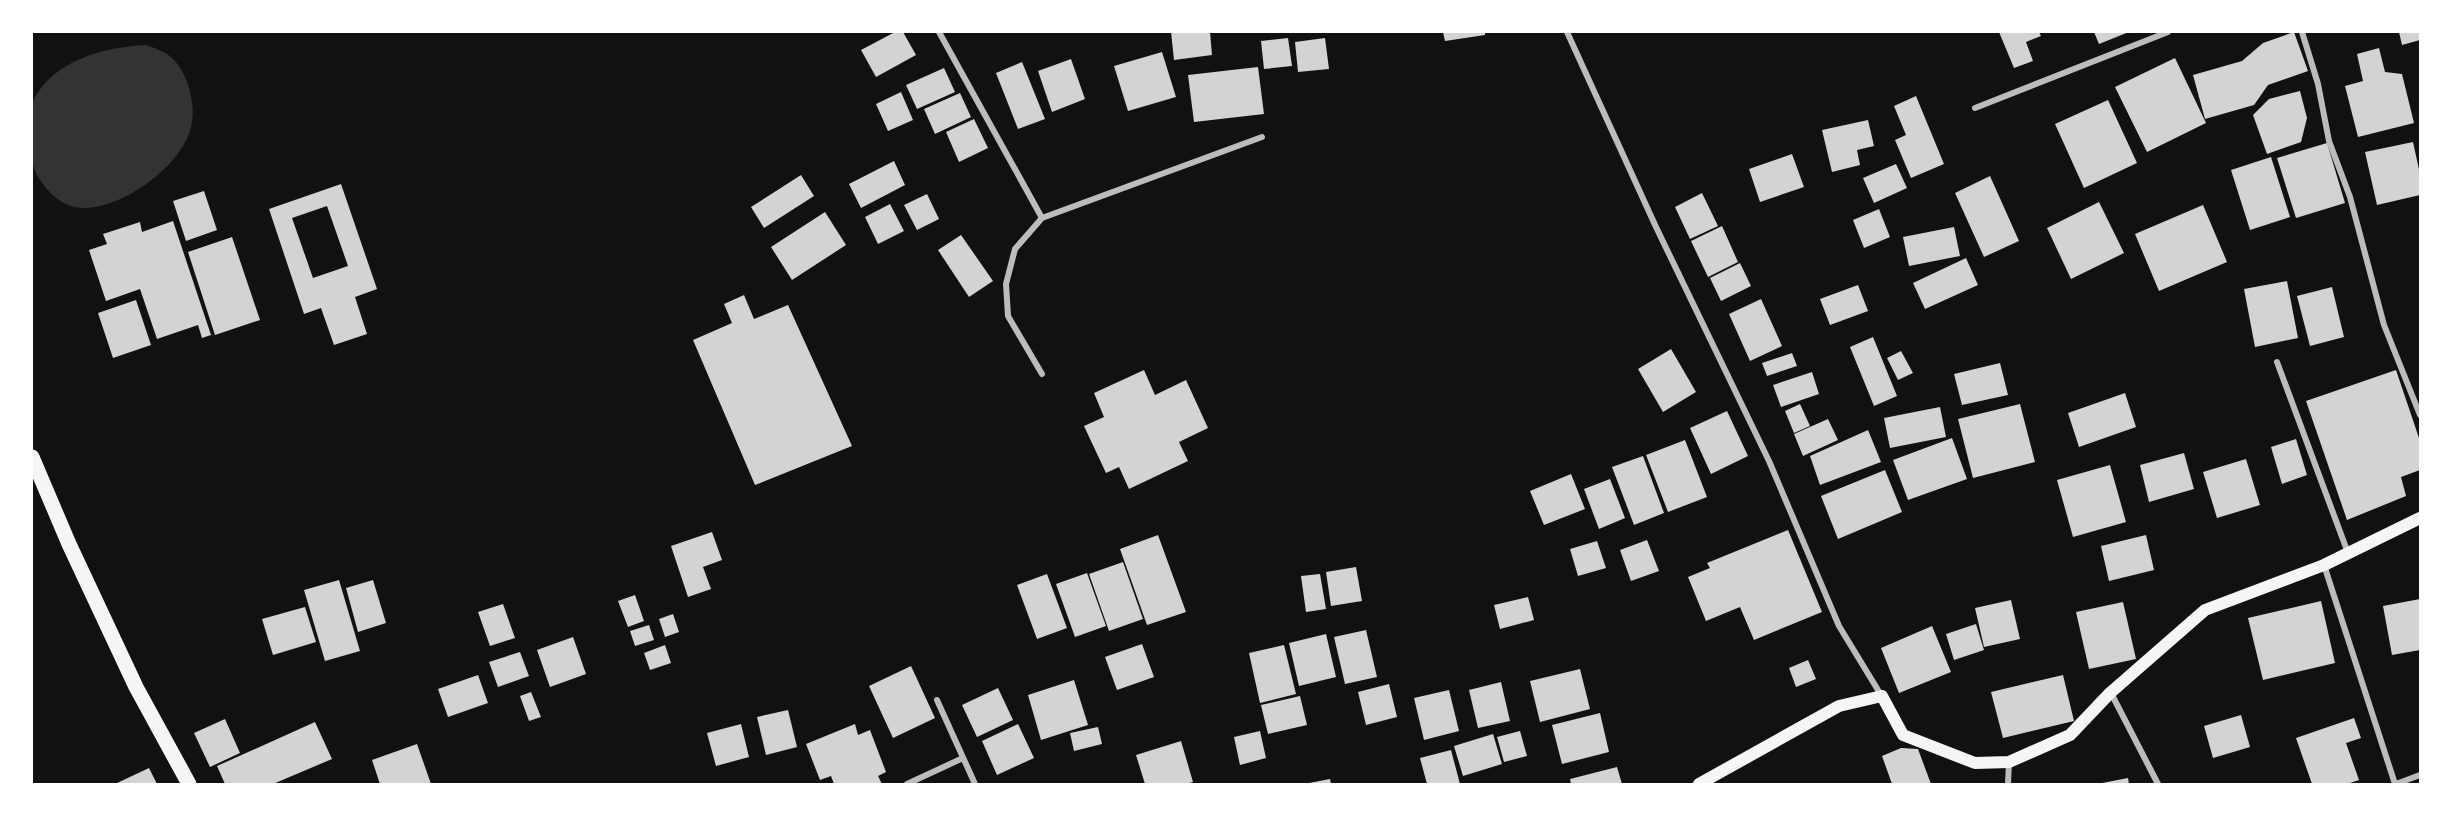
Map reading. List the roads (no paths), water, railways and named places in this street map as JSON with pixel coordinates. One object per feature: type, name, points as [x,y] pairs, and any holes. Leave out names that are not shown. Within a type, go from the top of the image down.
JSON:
[{"type":"main road","points":[[32,458],[69,544],[136,687],[189,784]]},
{"type":"main road","points":[[1700,784],[1839,706],[1882,696],[1903,735],[1975,763],[2009,762],[2070,735],[2110,693],[2205,610],[2324,565],[2421,518]]},
{"type":"street","points":[[939,32],[1042,218]]},
{"type":"street","points":[[1567,32],[1656,227],[1769,461],[1839,626],[1882,696]]},
{"type":"street","points":[[1975,108],[2168,32]]},
{"type":"street","points":[[2302,32],[2318,84],[2329,141],[2350,197],[2384,325],[2421,415]]},
{"type":"street","points":[[1042,374],[1008,316],[1006,284],[1016,249],[1042,218],[1262,137]]},
{"type":"street","points":[[2277,362],[2348,553]]},
{"type":"street","points":[[2324,565],[2395,784],[2421,775]]},
{"type":"street","points":[[2110,693],[2158,784]]},
{"type":"street","points":[[937,700],[975,784]]},
{"type":"street","points":[[907,784],[963,758]]},
{"type":"street","points":[[2008,784],[2009,762]]}]
